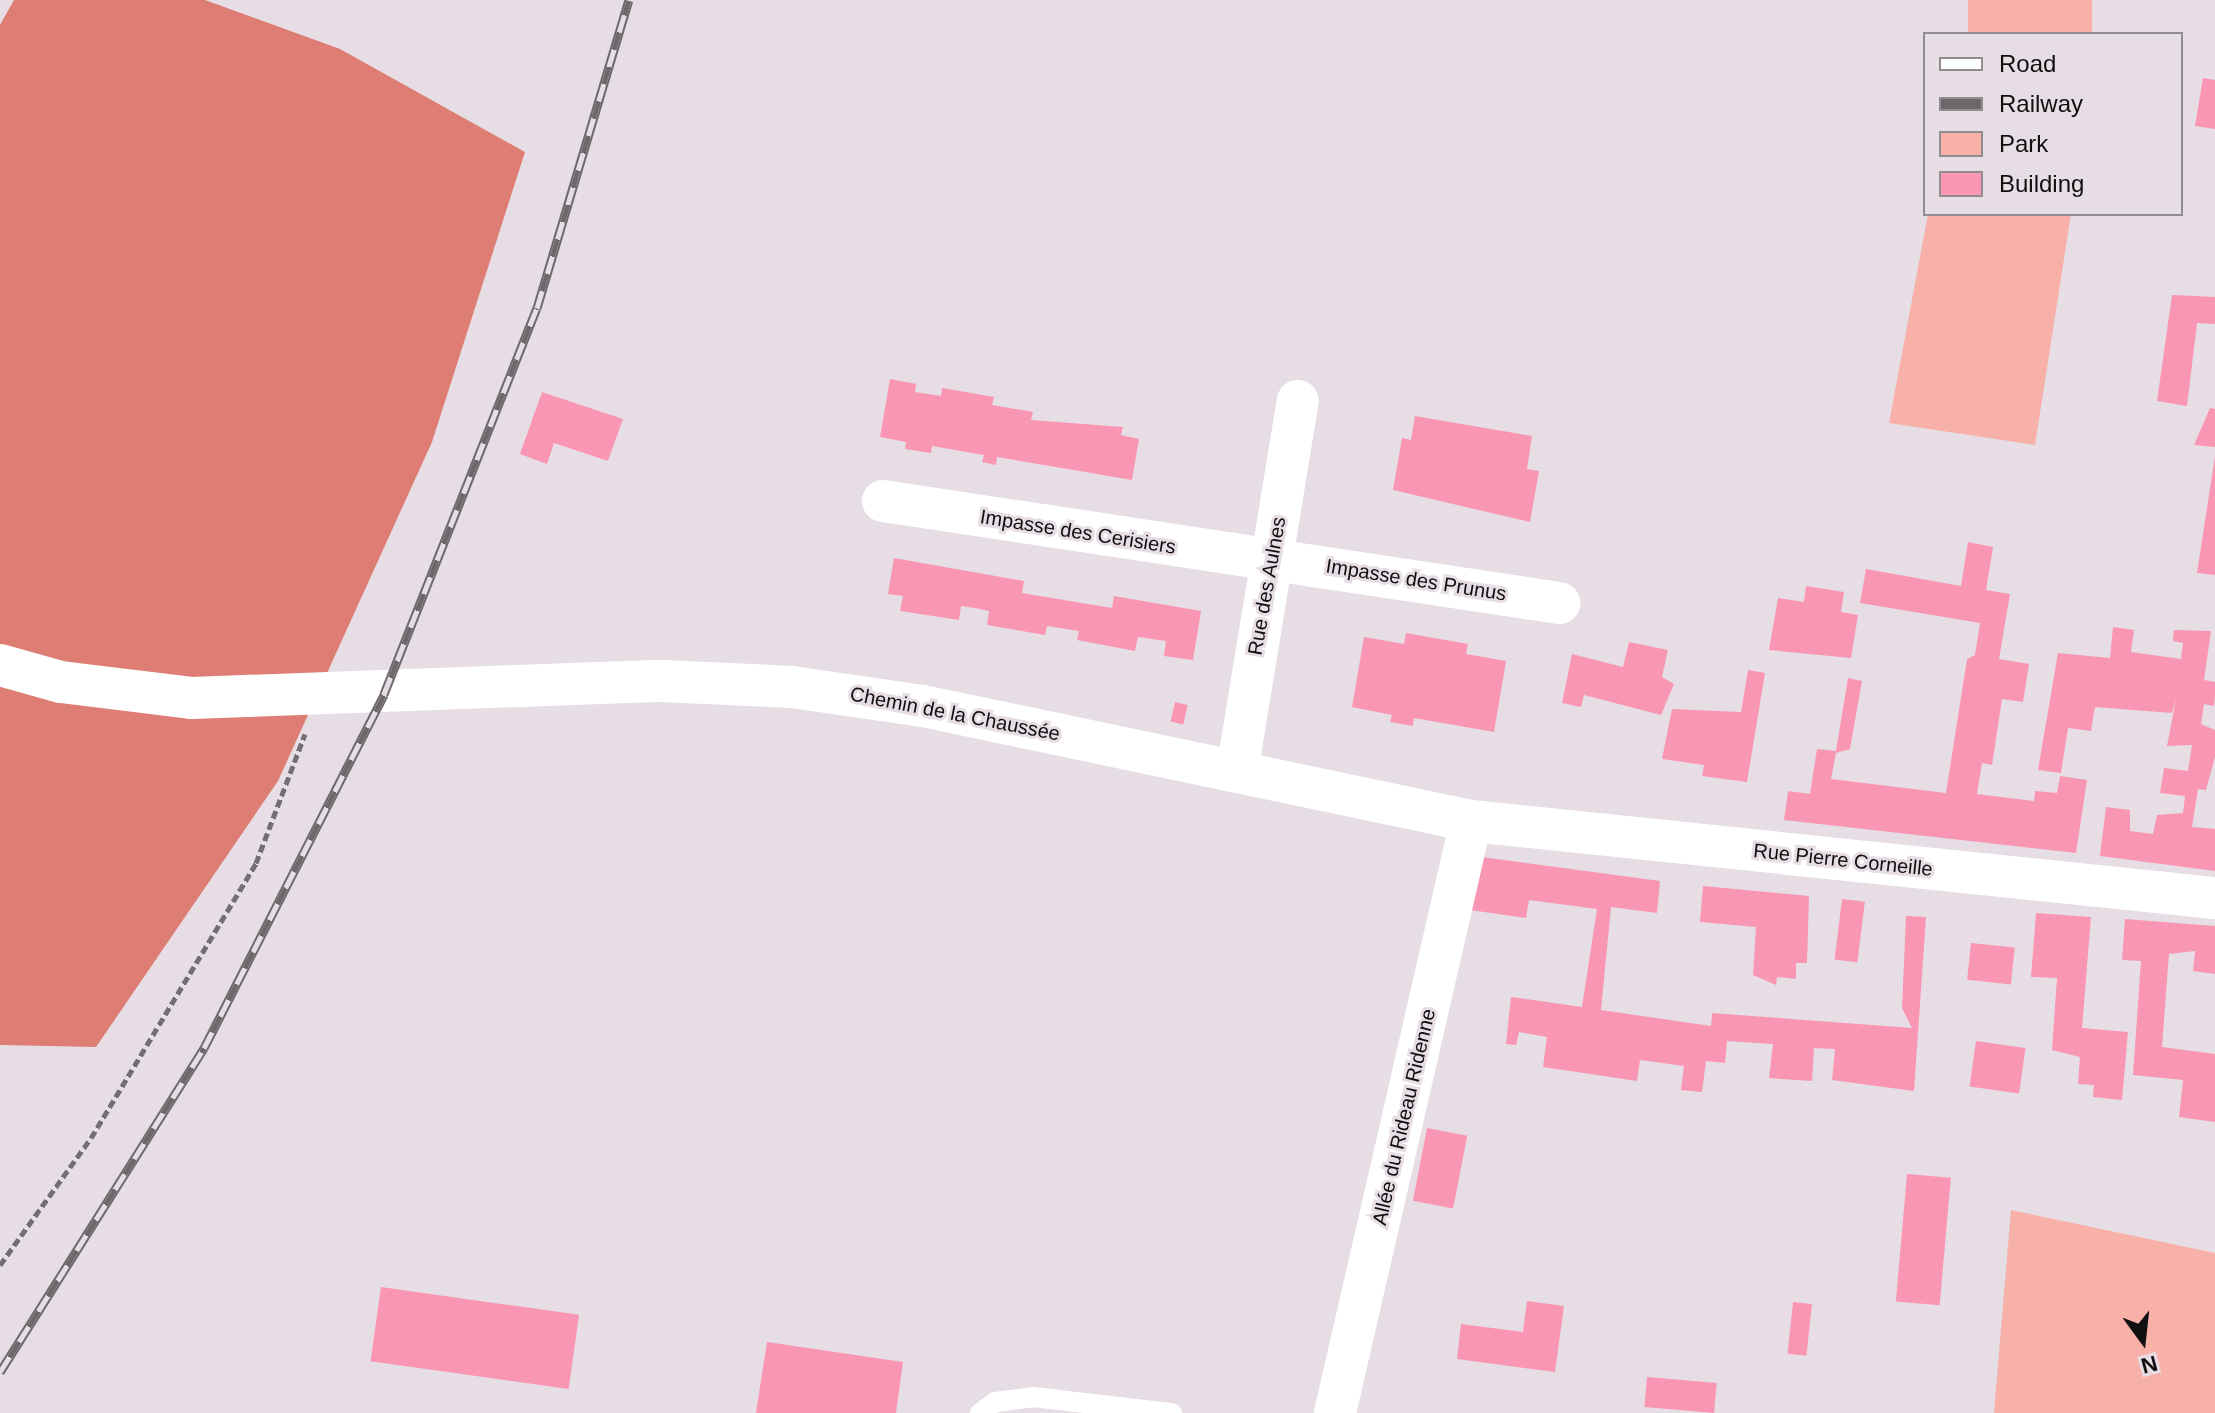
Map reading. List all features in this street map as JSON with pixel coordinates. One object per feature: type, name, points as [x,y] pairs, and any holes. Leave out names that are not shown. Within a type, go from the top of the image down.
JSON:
[{"type":"street","name":"Rue des Aulnes","points":[[1237,772],[1298,401]]},
{"type":"street","name":"Impasse des Cerisiers","points":[[883,501],[1223,555],[1274,556]]},
{"type":"street","name":"Impasse des Prunus","points":[[1274,556],[1559,603]]},
{"type":"street","name":"Chemin de la Chaussée","points":[[0,665],[132,694],[317,699],[662,681],[792,687],[923,706],[1471,821]]},
{"type":"street","name":"Rue Pierre Corneille","points":[[1471,821],[2215,898]]},
{"type":"street","name":"Allée du Rideau Ridenne","points":[[1335,1413],[1471,821]]},
{"type":"lane","points":[[980,1413],[995,1402],[1033,1397],[1172,1413]]},
{"type":"path","points":[[0,1265],[91,1138],[256,863],[317,699]]},
{"type":"green space","points":[[1968,0],[2092,0],[2092,32],[1968,32]]},
{"type":"green space","points":[[1928,216],[2071,216],[2035,445],[1889,423]]},
{"type":"green space","points":[[2011,1210],[2215,1253],[2215,1413],[1994,1413]]},
{"type":"shaded area","points":[[14,0],[205,0],[340,49],[525,152],[432,442],[278,781],[96,1047],[0,1045],[0,25]]},
{"type":"building","points":[[2203,78],[2215,80],[2215,129],[2195,126]]},
{"type":"building","points":[[2172,295],[2215,297],[2215,324],[2197,323],[2187,406],[2157,401]]},
{"type":"building","points":[[890,379],[916,384],[915,392],[941,396],[942,388],[994,397],[992,405],[1033,412],[1031,420],[1123,427],[1121,435],[1139,439],[1132,480],[997,457],[996,465],[982,462],[984,455],[932,446],[931,453],[905,449],[906,442],[880,437]]},
{"type":"building","points":[[542,392],[623,419],[608,461],[554,443],[547,464],[520,454]]},
{"type":"building","points":[[2210,408],[2215,409],[2215,447],[2194,445]]},
{"type":"building","points":[[1415,416],[1532,436],[1527,469],[1539,471],[1530,522],[1393,490],[1402,438],[1411,440]]},
{"type":"building","points":[[2215,456],[2215,575],[2197,573]]},
{"type":"building","points":[[1968,542],[1993,547],[1986,590],[2010,594],[1999,659],[2029,664],[2023,702],[2002,699],[1992,765],[1982,763],[1977,794],[2034,801],[2035,791],[2057,793],[2060,776],[2087,780],[2076,853],[1784,820],[1788,791],[1810,794],[1817,749],[1836,751],[1848,678],[1862,681],[1850,749],[1836,753],[1831,779],[1946,793],[1967,659],[1975,655],[1980,623],[1860,603],[1866,569],[1961,586]]},
{"type":"building","points":[[894,558],[1024,581],[1022,593],[1112,608],[1114,596],[1201,611],[1193,660],[1164,656],[1166,641],[1138,637],[1135,651],[1077,640],[1079,631],[1047,626],[1045,635],[987,625],[989,611],[975,608],[961,606],[959,620],[900,611],[903,596],[888,594]]},
{"type":"building","points":[[1806,586],[1844,592],[1841,612],[1858,615],[1851,658],[1769,650],[1778,598],[1804,602]]},
{"type":"building","points":[[2113,627],[2134,630],[2131,652],[2181,659],[2183,643],[2173,641],[2174,630],[2211,631],[2204,680],[2215,682],[2214,706],[2204,704],[2201,724],[2215,730],[2215,757],[2206,790],[2198,789],[2192,827],[2215,829],[2215,871],[2100,856],[2106,807],[2130,810],[2130,831],[2153,834],[2157,815],[2183,813],[2185,796],[2160,793],[2164,768],[2188,771],[2192,745],[2167,746],[2176,699],[2172,713],[2095,707],[2091,731],[2068,728],[2061,773],[2038,770],[2058,653],[2110,658]]},
{"type":"building","points":[[1406,633],[1468,644],[1466,654],[1506,661],[1494,732],[1414,718],[1413,726],[1390,722],[1392,715],[1352,707],[1364,637],[1404,644]]},
{"type":"building","points":[[1629,642],[1668,650],[1662,677],[1674,684],[1661,715],[1584,695],[1581,707],[1562,703],[1572,654],[1623,667]]},
{"type":"building","points":[[1748,670],[1765,673],[1747,782],[1702,776],[1704,765],[1662,759],[1672,709],[1741,712]]},
{"type":"building","points":[[1175,702],[1188,705],[1183,724],[1171,721]]},
{"type":"building","points":[[1482,857],[1660,881],[1657,913],[1611,907],[1601,1010],[1711,1026],[1712,1013],[1912,1028],[1902,1008],[1906,916],[1926,917],[1914,1091],[1832,1080],[1835,1049],[1814,1048],[1812,1081],[1769,1078],[1773,1044],[1727,1041],[1725,1063],[1706,1061],[1702,1092],[1681,1090],[1684,1066],[1640,1060],[1637,1081],[1543,1067],[1547,1037],[1519,1032],[1516,1045],[1506,1044],[1511,997],[1582,1007],[1597,909],[1529,900],[1526,918],[1470,910]]},
{"type":"building","points":[[1703,886],[1809,896],[1807,963],[1796,963],[1796,979],[1777,977],[1776,985],[1753,975],[1756,927],[1700,922]]},
{"type":"building","points":[[1842,899],[1865,902],[1857,962],[1835,960]]},
{"type":"building","points":[[2036,913],[2091,917],[2082,1028],[2128,1032],[2122,1100],[2093,1097],[2094,1085],[2078,1084],[2080,1057],[2052,1050],[2057,978],[2031,977]]},
{"type":"building","points":[[2125,919],[2215,926],[2215,974],[2193,971],[2195,951],[2169,954],[2162,1047],[2215,1054],[2215,1122],[2179,1117],[2183,1080],[2133,1075],[2141,961],[2122,960]]},
{"type":"building","points":[[1971,943],[2015,948],[2011,984],[1967,980]]},
{"type":"building","points":[[1976,1041],[2026,1048],[2019,1094],[1970,1087]]},
{"type":"building","points":[[1427,1128],[1467,1136],[1453,1208],[1413,1201]]},
{"type":"building","points":[[1907,1174],[1951,1178],[1940,1305],[1896,1302]]},
{"type":"building","points":[[381,1287],[579,1315],[569,1389],[371,1361]]},
{"type":"building","points":[[1527,1301],[1564,1306],[1555,1372],[1457,1359],[1461,1324],[1523,1332]]},
{"type":"building","points":[[1793,1302],[1812,1304],[1806,1356],[1788,1354]]},
{"type":"building","points":[[767,1342],[903,1362],[896,1413],[756,1413]]},
{"type":"building","points":[[1647,1377],[1717,1383],[1714,1413],[1644,1407]]},
{"type":"railway","points":[[0,1372],[204,1048],[384,694],[537,308],[629,0]]}]
